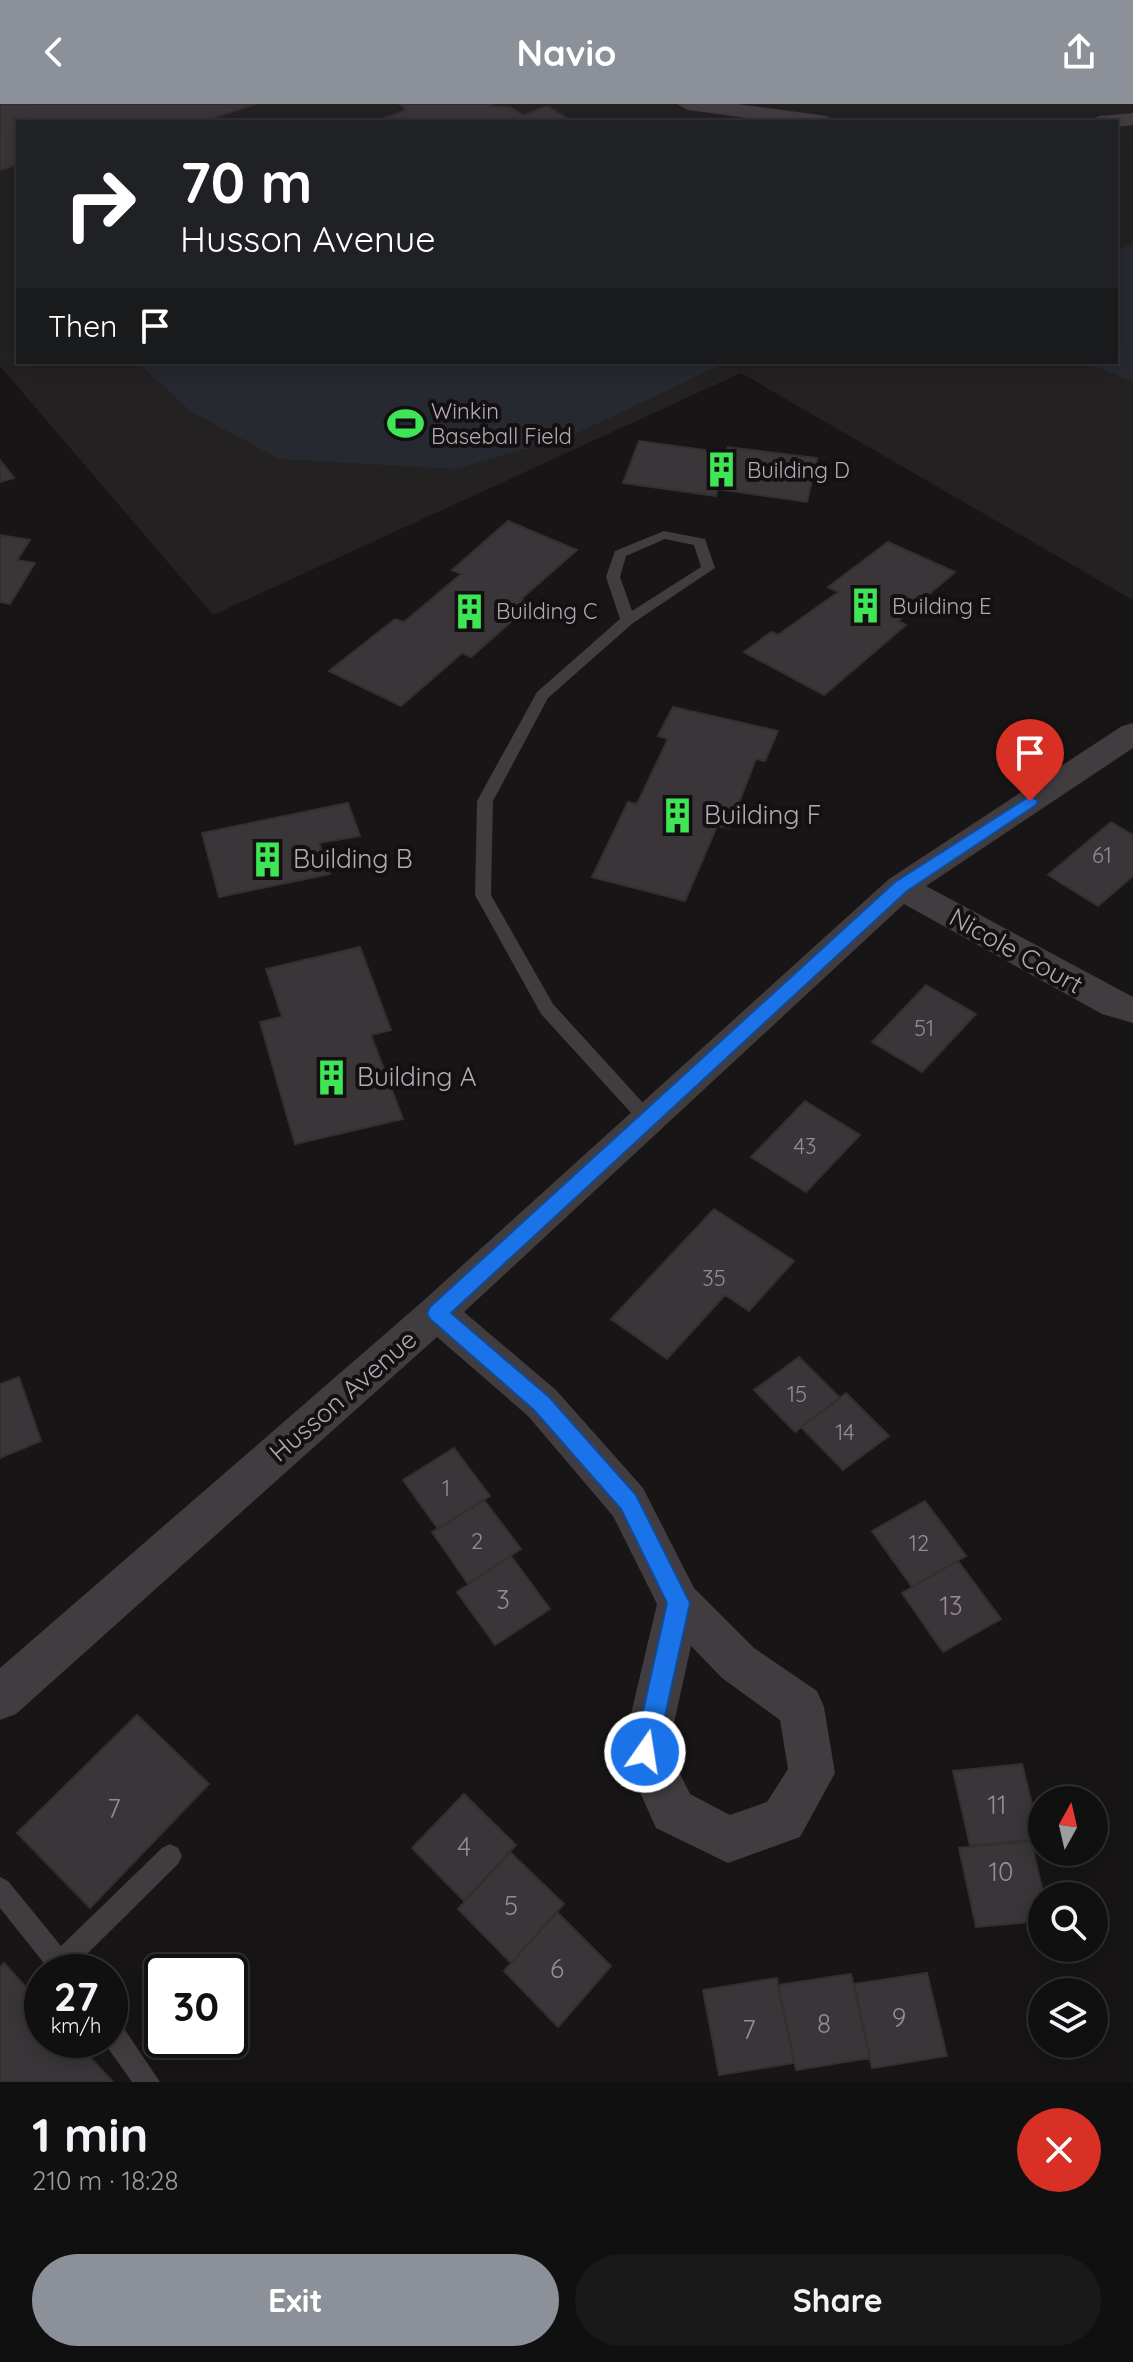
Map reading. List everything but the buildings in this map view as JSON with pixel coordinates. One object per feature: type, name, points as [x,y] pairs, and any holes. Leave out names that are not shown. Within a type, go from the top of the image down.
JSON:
[{"type":"street","points":[[688,104],[812,120]]},
{"type":"street","name":"Husson Avenue","points":[[0,1698],[437,1313],[901,887],[1133,733]]},
{"type":"street","name":"Nicole Court","points":[[901,887],[1114,1005],[1133,1010]]},
{"type":"street","points":[[437,1313],[542,1403],[628,1502],[679,1603],[738,1663],[801,1707],[812,1773],[783,1820],[728,1839],[673,1811],[645,1752],[679,1603]]},
{"type":"lane","points":[[628,620],[613,577],[620,554],[664,535],[700,542],[708,568],[628,620],[542,695],[485,801],[483,895],[547,1009],[649,1121]]},
{"type":"lane","points":[[77,1954],[170,1856]]},
{"type":"lane","points":[[0,1889],[53,1954]]},
{"type":"lane","points":[[128,2055],[147,2082]]},
{"type":"shaded area","points":[[0,104],[1133,104],[1133,600],[741,373],[213,615],[0,366]]},
{"type":"shaded area","points":[[1133,244],[1133,382],[1089,364],[1118,364],[1118,249]]},
{"type":"shaded area","name":"Winkin Baseball Field","points":[[139,364],[723,364],[569,437],[455,469],[279,459],[190,411]]},
{"type":"place","name":"Winkin Baseball Field","points":[[405,424]]},
{"type":"place","name":"Building D","points":[[721,470]]},
{"type":"place","name":"Building E","points":[[866,606]]},
{"type":"place","name":"Building C","points":[[470,611]]},
{"type":"place","name":"Building F","points":[[678,815]]},
{"type":"place","name":"Building B","points":[[267,859]]},
{"type":"place","name":"Building A","points":[[331,1077]]},
{"type":"route","points":[[645,1752],[679,1603],[628,1502],[542,1403],[437,1313],[901,887],[1030,801]]}]
